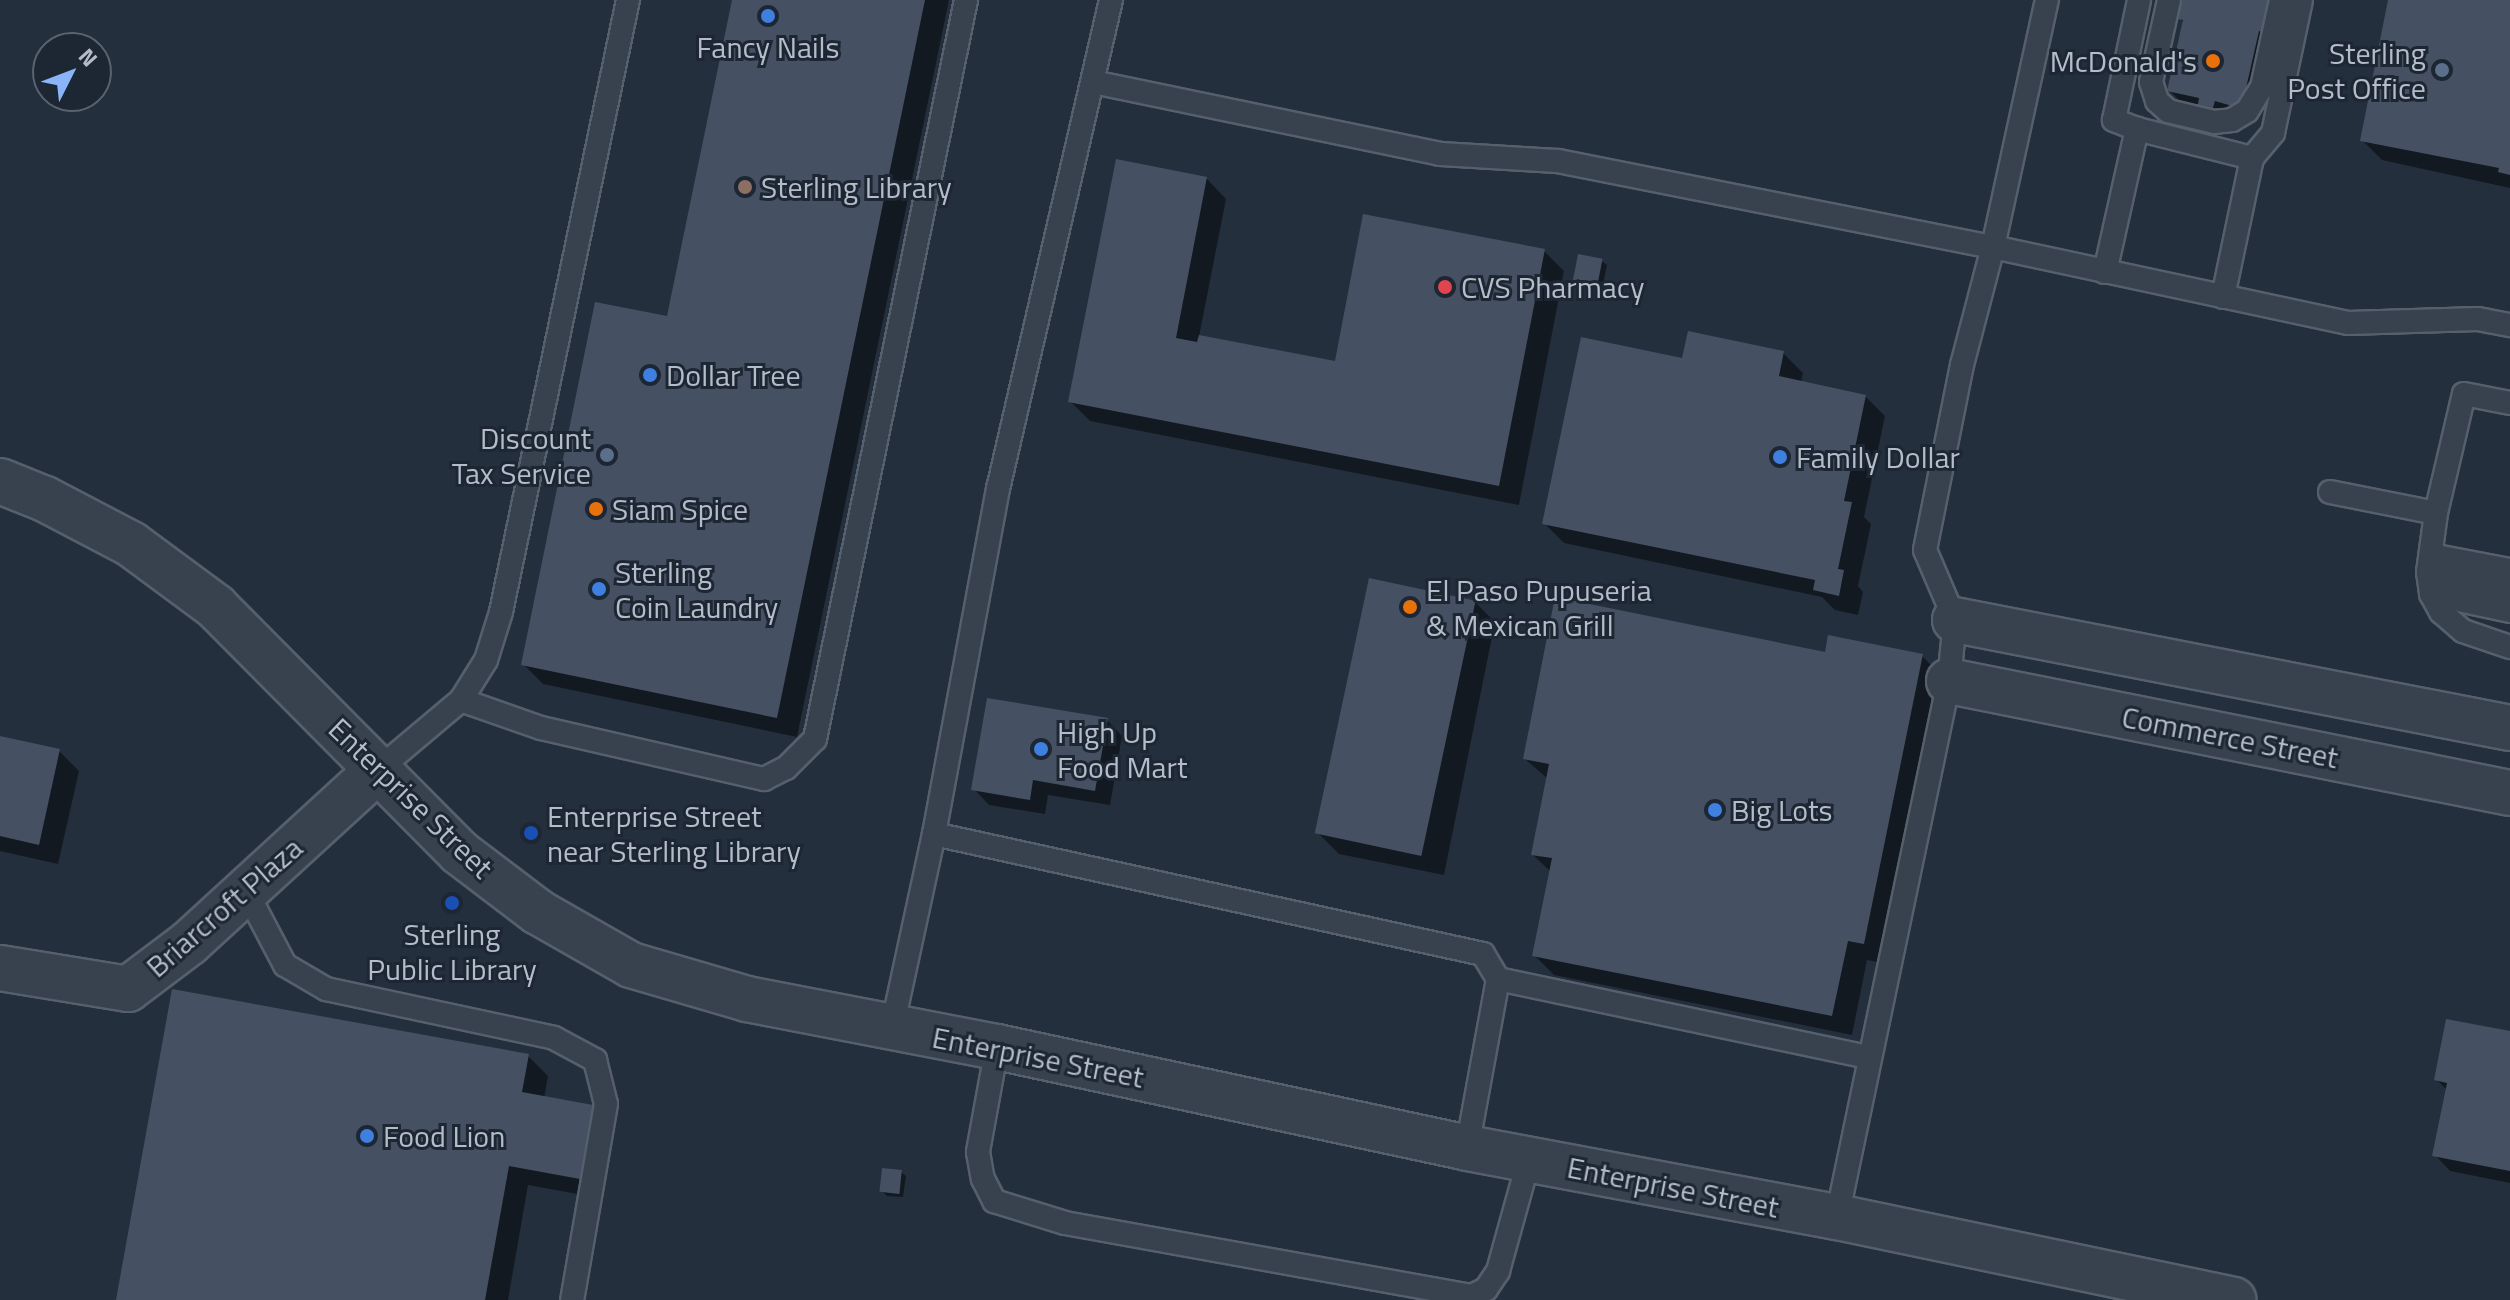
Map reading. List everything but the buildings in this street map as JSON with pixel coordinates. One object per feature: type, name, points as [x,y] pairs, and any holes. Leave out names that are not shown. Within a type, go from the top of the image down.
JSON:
[{"type":"street","name":"Enterprise Street","points":[[0,481],[45,499],[131,544],[216,607],[471,861],[538,912],[631,965],[747,999],[997,1047],[1467,1148],[1837,1217],[2171,1294],[2233,1300]]},
{"type":"street","name":"Commerce Street","points":[[1955,620],[2510,728]]},
{"type":"street","name":"Commerce Street","points":[[1949,681],[2510,793]]},
{"type":"street","name":"Briarcroft Plaza","points":[[0,968],[128,989],[189,943],[379,769]]},
{"type":"lane","points":[[379,769],[461,700],[486,660],[501,612],[628,0]]},
{"type":"lane","points":[[461,700],[541,728],[764,779],[786,768],[815,739],[966,0]]},
{"type":"lane","points":[[892,1028],[934,834],[998,489],[1111,0]]},
{"type":"lane","points":[[1837,1217],[1949,681],[1955,620],[1925,550],[1962,365],[1993,247],[2047,0]]},
{"type":"lane","points":[[2139,0],[2114,120],[2137,129],[2252,158]]},
{"type":"lane","points":[[2169,0],[2151,82],[2157,101],[2168,111],[2214,122],[2232,120],[2247,111],[2262,87],[2281,0]]},
{"type":"lane","points":[[2223,297],[2252,158],[2273,133],[2301,0]]},
{"type":"lane","points":[[1093,82],[1440,154],[1558,161],[1993,247],[2348,323],[2478,319],[2510,325]]},
{"type":"lane","points":[[2105,272],[2137,129]]},
{"type":"lane","points":[[2510,403],[2464,394],[2436,513],[2430,574],[2441,612],[2463,631],[2510,647]]},
{"type":"lane","points":[[2330,492],[2436,513]]},
{"type":"lane","points":[[2430,574],[2510,570]]},
{"type":"lane","points":[[2430,574],[2510,590]]},
{"type":"lane","points":[[2430,574],[2510,611]]},
{"type":"lane","points":[[934,834],[1483,954],[1498,979],[1467,1148]]},
{"type":"lane","points":[[246,891],[285,965],[326,989],[554,1038],[595,1060],[606,1104],[572,1300]]},
{"type":"lane","points":[[1498,979],[1869,1057]]},
{"type":"lane","points":[[997,1047],[978,1152],[983,1179],[994,1201],[1065,1223],[1472,1296],[1486,1289],[1498,1271],[1529,1159]]},
{"type":"place","name":"Fancy Nails","points":[[768,16]]},
{"type":"place","name":"McDonald's","points":[[2213,61]]},
{"type":"place","name":"Sterling Post Office","points":[[2442,70]]},
{"type":"place","name":"Sterling Library","points":[[745,187]]},
{"type":"place","name":"CVS Pharmacy","points":[[1445,287]]},
{"type":"place","name":"Dollar Tree","points":[[650,375]]},
{"type":"place","name":"Discount Tax Service","points":[[607,455]]},
{"type":"place","name":"Family Dollar","points":[[1780,457]]},
{"type":"place","name":"Siam Spice","points":[[596,509]]},
{"type":"place","name":"Sterling Coin Laundry","points":[[599,589]]},
{"type":"place","name":"El Paso Pupuseria & Mexican Grill","points":[[1410,607]]},
{"type":"place","name":"High Up Food Mart","points":[[1041,749]]},
{"type":"place","name":"Big Lots","points":[[1715,810]]},
{"type":"place","name":"Enterprise Street near Sterling Library","points":[[531,833]]},
{"type":"place","name":"Sterling Public Library","points":[[452,903]]},
{"type":"place","name":"Food Lion","points":[[367,1136]]}]
